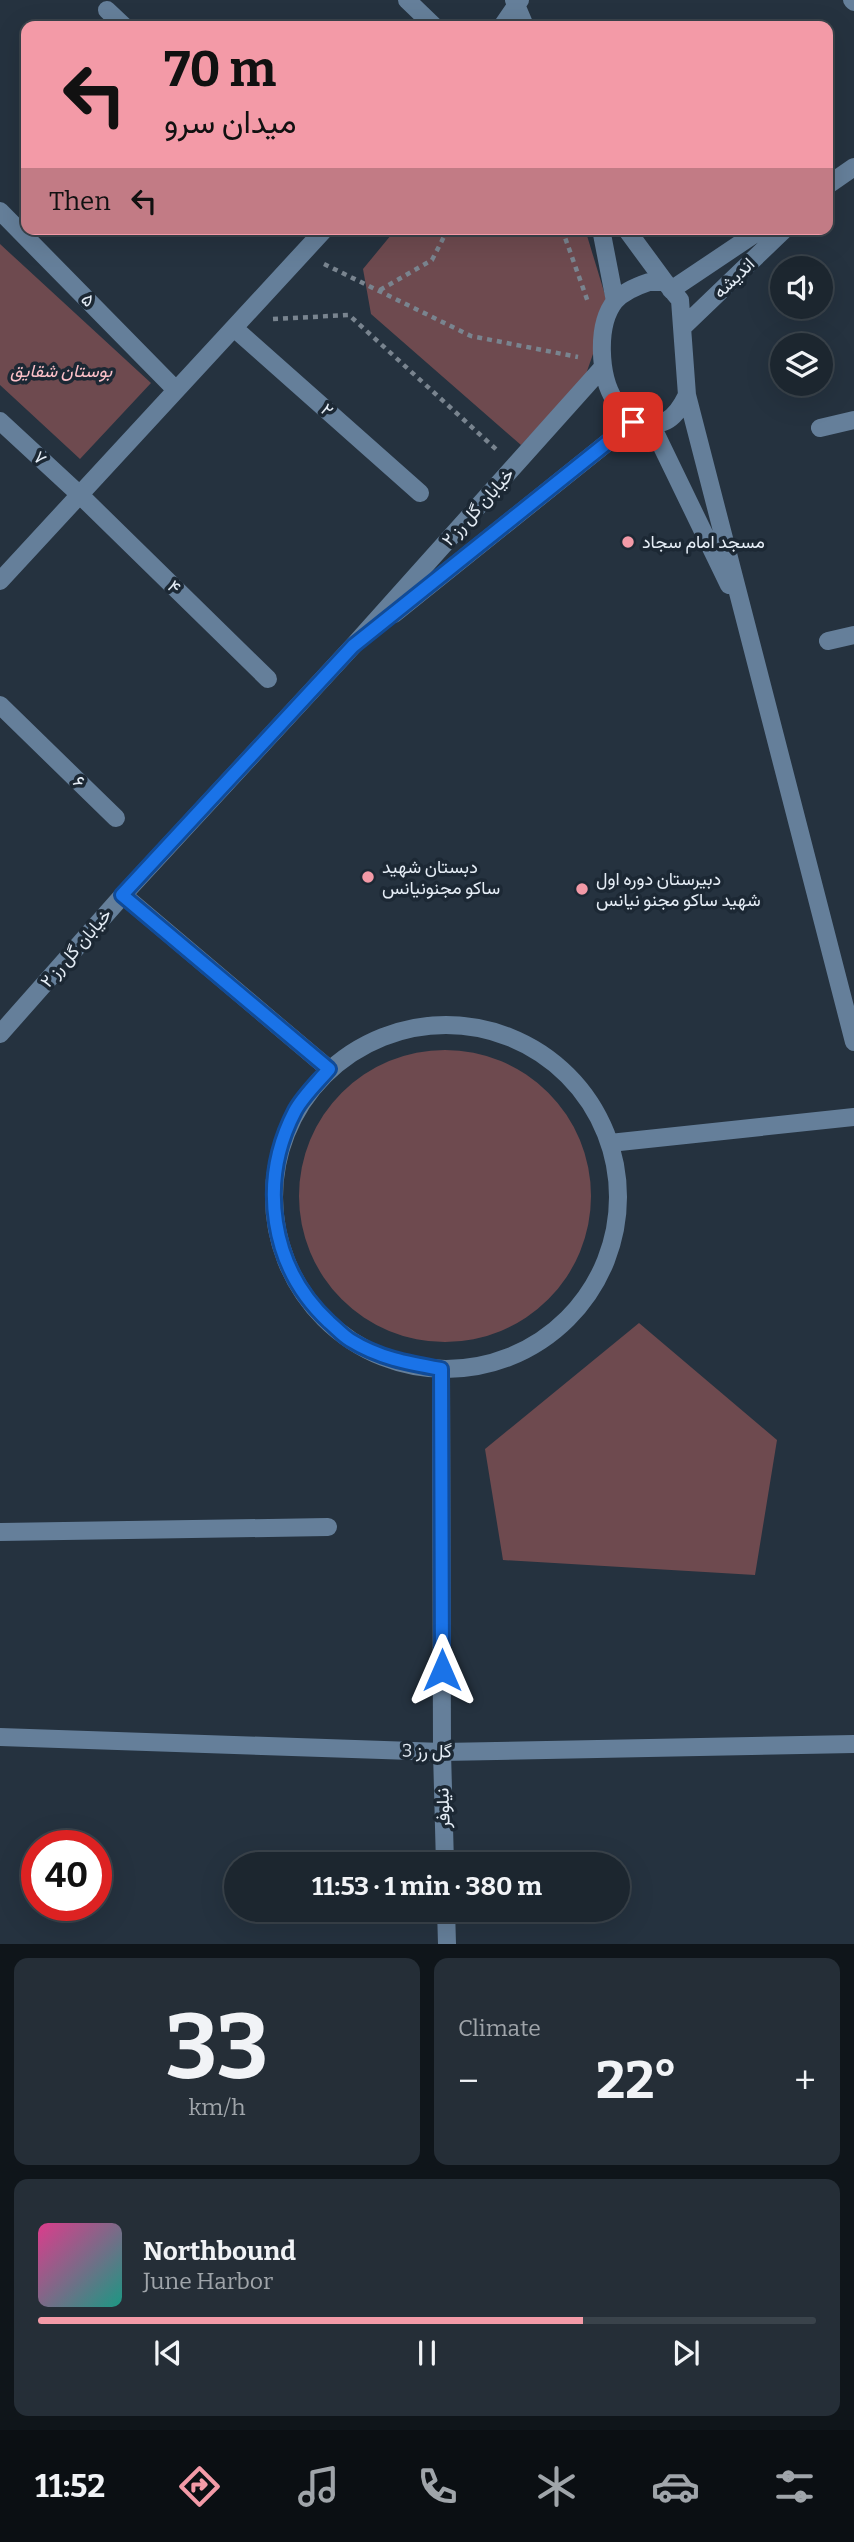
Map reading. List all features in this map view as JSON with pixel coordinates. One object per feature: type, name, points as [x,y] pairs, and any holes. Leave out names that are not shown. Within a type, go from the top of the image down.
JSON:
[{"type":"street","points":[[407,0],[429,21]]},
{"type":"street","points":[[505,21],[517,2]]},
{"type":"street","points":[[517,2],[523,21]]},
{"type":"street","points":[[107,10],[119,21]]},
{"type":"street","name":"۵","points":[[0,211],[21,232]]},
{"type":"street","name":"۵","points":[[24,235],[176,390]]},
{"type":"street","points":[[0,581],[320,235]]},
{"type":"street","points":[[602,235],[615,301]]},
{"type":"street","points":[[630,235],[680,300],[687,395],[854,1042]]},
{"type":"street","name":"اندیشه","points":[[668,286],[752,235]]},
{"type":"street","name":"اندیشه","points":[[683,327],[779,235]]},
{"type":"street","points":[[668,286],[649,282],[630,289],[615,301],[606,318],[602,337],[603,367],[614,399],[633,422],[652,426],[668,422],[682,407],[687,395]]},
{"type":"street","name":"۲","points":[[234,328],[420,493]]},
{"type":"street","name":"خیابان گل رز ۲","points":[[0,1034],[122,895],[353,646],[603,367]]},
{"type":"street","points":[[820,428],[854,420]]},
{"type":"street","name":"۷","points":[[0,421],[80,495]]},
{"type":"street","name":"خیابان گل رز ۲","points":[[353,646],[633,422]]},
{"type":"street","points":[[652,426],[747,622]]},
{"type":"street","name":"۴","points":[[80,495],[268,679]]},
{"type":"street","points":[[828,641],[854,635]]},
{"type":"street","name":"۶","points":[[0,705],[116,818]]},
{"type":"street","points":[[122,895],[329,1069]]},
{"type":"street","points":[[433,1024],[490,1030],[542,1053],[584,1092],[610,1143],[619,1199],[610,1253],[584,1301],[544,1338],[495,1362],[441,1369],[392,1360],[348,1339],[311,1305],[285,1260],[273,1209],[277,1157],[296,1109],[329,1069],[377,1038],[433,1024]]},
{"type":"street","points":[[610,1143],[854,1117]]},
{"type":"street","name":"نیلوفر","points":[[441,1369],[445,1852]]},
{"type":"street","points":[[0,1532],[328,1527]]},
{"type":"street","name":"گل رز 3","points":[[0,1737],[442,1752],[854,1744]]},
{"type":"street","points":[[446,1922],[447,1944]]},
{"type":"path","points":[[379,290],[432,260],[445,235]]},
{"type":"path","points":[[564,235],[589,304]]},
{"type":"path","points":[[304,252],[471,336],[578,357]]},
{"type":"path","points":[[266,319],[349,315],[497,451],[506,441]]},
{"type":"path","points":[[574,365],[582,347]]},
{"type":"green space","points":[[391,235],[587,235],[609,308],[585,377],[521,445],[371,314],[363,269]]},
{"type":"green space","name":"بوستان شقایق","points":[[0,244],[151,383],[80,459],[0,385]]},
{"type":"green space","points":[[445,1050],[473,1053],[501,1062],[526,1075],[548,1093],[566,1115],[579,1140],[588,1168],[591,1196],[588,1224],[579,1252],[566,1277],[548,1299],[526,1317],[501,1330],[473,1339],[445,1342],[417,1339],[389,1330],[364,1317],[342,1299],[324,1277],[311,1252],[302,1224],[299,1196],[302,1168],[311,1140],[324,1115],[342,1093],[364,1075],[389,1062],[417,1053]]},
{"type":"green space","points":[[639,1323],[777,1440],[755,1575],[503,1560],[485,1449]]},
{"type":"place","name":"مسجد امام سجاد","points":[[628,542]]},
{"type":"place","name":"دبستان شهید ساکو مجنونیانس","points":[[368,877]]},
{"type":"place","name":"دبیرستان دوره اول شهید ساکو مجنو نیانس","points":[[582,889]]},
{"type":"route","points":[[442,1670],[441,1369],[392,1360],[348,1339],[311,1305],[285,1260],[273,1209],[277,1157],[286,1133],[296,1109],[329,1069],[122,895],[353,646],[633,422]]}]
